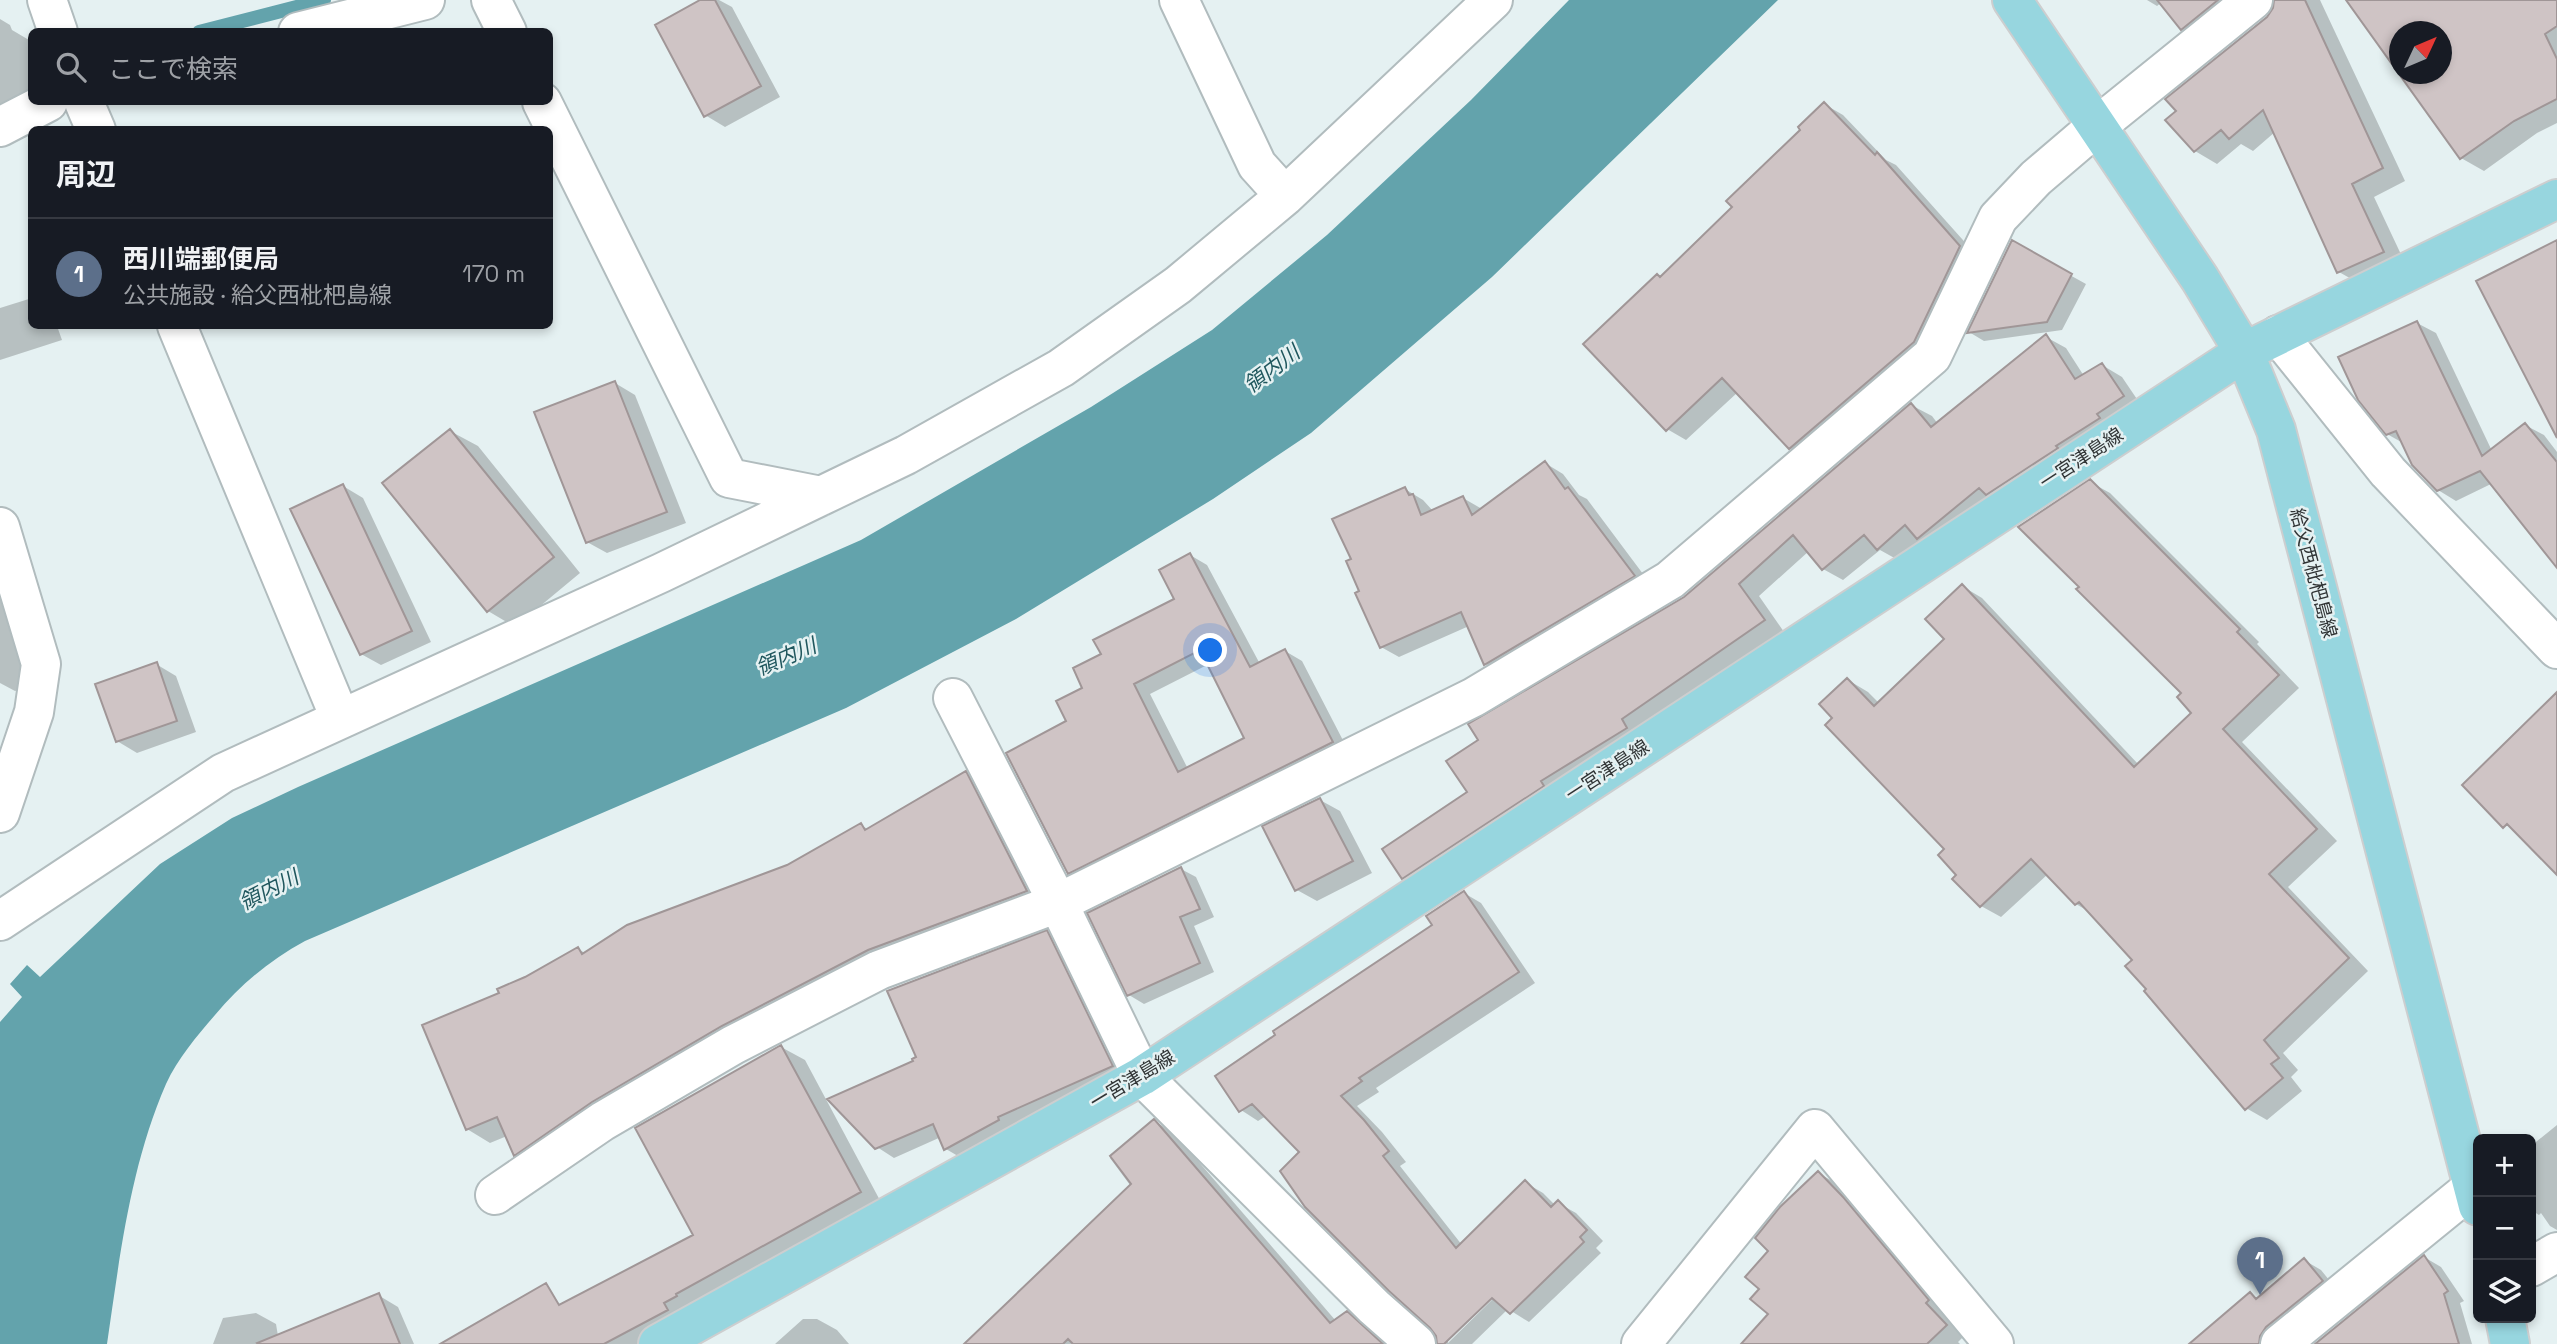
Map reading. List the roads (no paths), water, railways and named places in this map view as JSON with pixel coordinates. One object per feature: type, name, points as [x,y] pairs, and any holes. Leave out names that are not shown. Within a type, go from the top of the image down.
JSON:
[{"type":"main road","name":"給父西枇杷島線","points":[[2012,0],[2200,279],[2244,352],[2276,430],[2473,1185]]},
{"type":"main road","name":"一宮津島線","points":[[659,1344],[1142,1076],[2244,352],[2557,199]]},
{"type":"main road","points":[[2506,1323],[2510,1344]]},
{"type":"street","points":[[47,0],[57,28]]},
{"type":"street","points":[[314,28],[425,0]]},
{"type":"street","points":[[491,0],[505,28]]},
{"type":"street","points":[[1179,0],[1257,165],[1285,195]]},
{"type":"street","points":[[0,921],[223,773],[648,579],[821,496],[906,454],[1061,368],[1178,285],[1285,195],[1493,0]]},
{"type":"street","points":[[495,1195],[603,1121],[746,1039],[879,970],[1058,903],[1474,697],[1670,580],[1933,356],[1998,218],[2036,178],[2253,0]]},
{"type":"street","points":[[0,127],[42,105]]},
{"type":"street","points":[[85,105],[94,126]]},
{"type":"street","points":[[543,105],[729,478],[821,496]]},
{"type":"street","points":[[178,329],[340,718]]},
{"type":"street","points":[[2278,335],[2388,472],[2557,649]]},
{"type":"street","points":[[0,527],[41,664],[34,712],[0,813]]},
{"type":"street","points":[[953,698],[1058,903],[1142,1076],[1405,1340]]},
{"type":"street","points":[[1641,1344],[1815,1129],[1994,1344]]},
{"type":"street","points":[[2280,1344],[2473,1199]]},
{"type":"street","points":[[2536,1265],[2557,1252]]},
{"type":"water","name":"領内川","points":[[1569,0],[1778,0],[1492,277],[1311,433],[1213,499],[1016,619],[846,708],[305,941],[268,965],[235,993],[208,1023],[182,1056],[166,1084],[143,1147],[135,1180],[107,1344],[0,1344],[0,1022],[22,997],[10,984],[27,965],[40,977],[160,864],[232,818],[861,540],[1091,407],[1212,330],[1327,235],[1471,100]]},
{"type":"waterway","points":[[215,28],[324,0]]},
{"type":"place","name":"西川端郵便局","points":[[2260,1295]]}]
